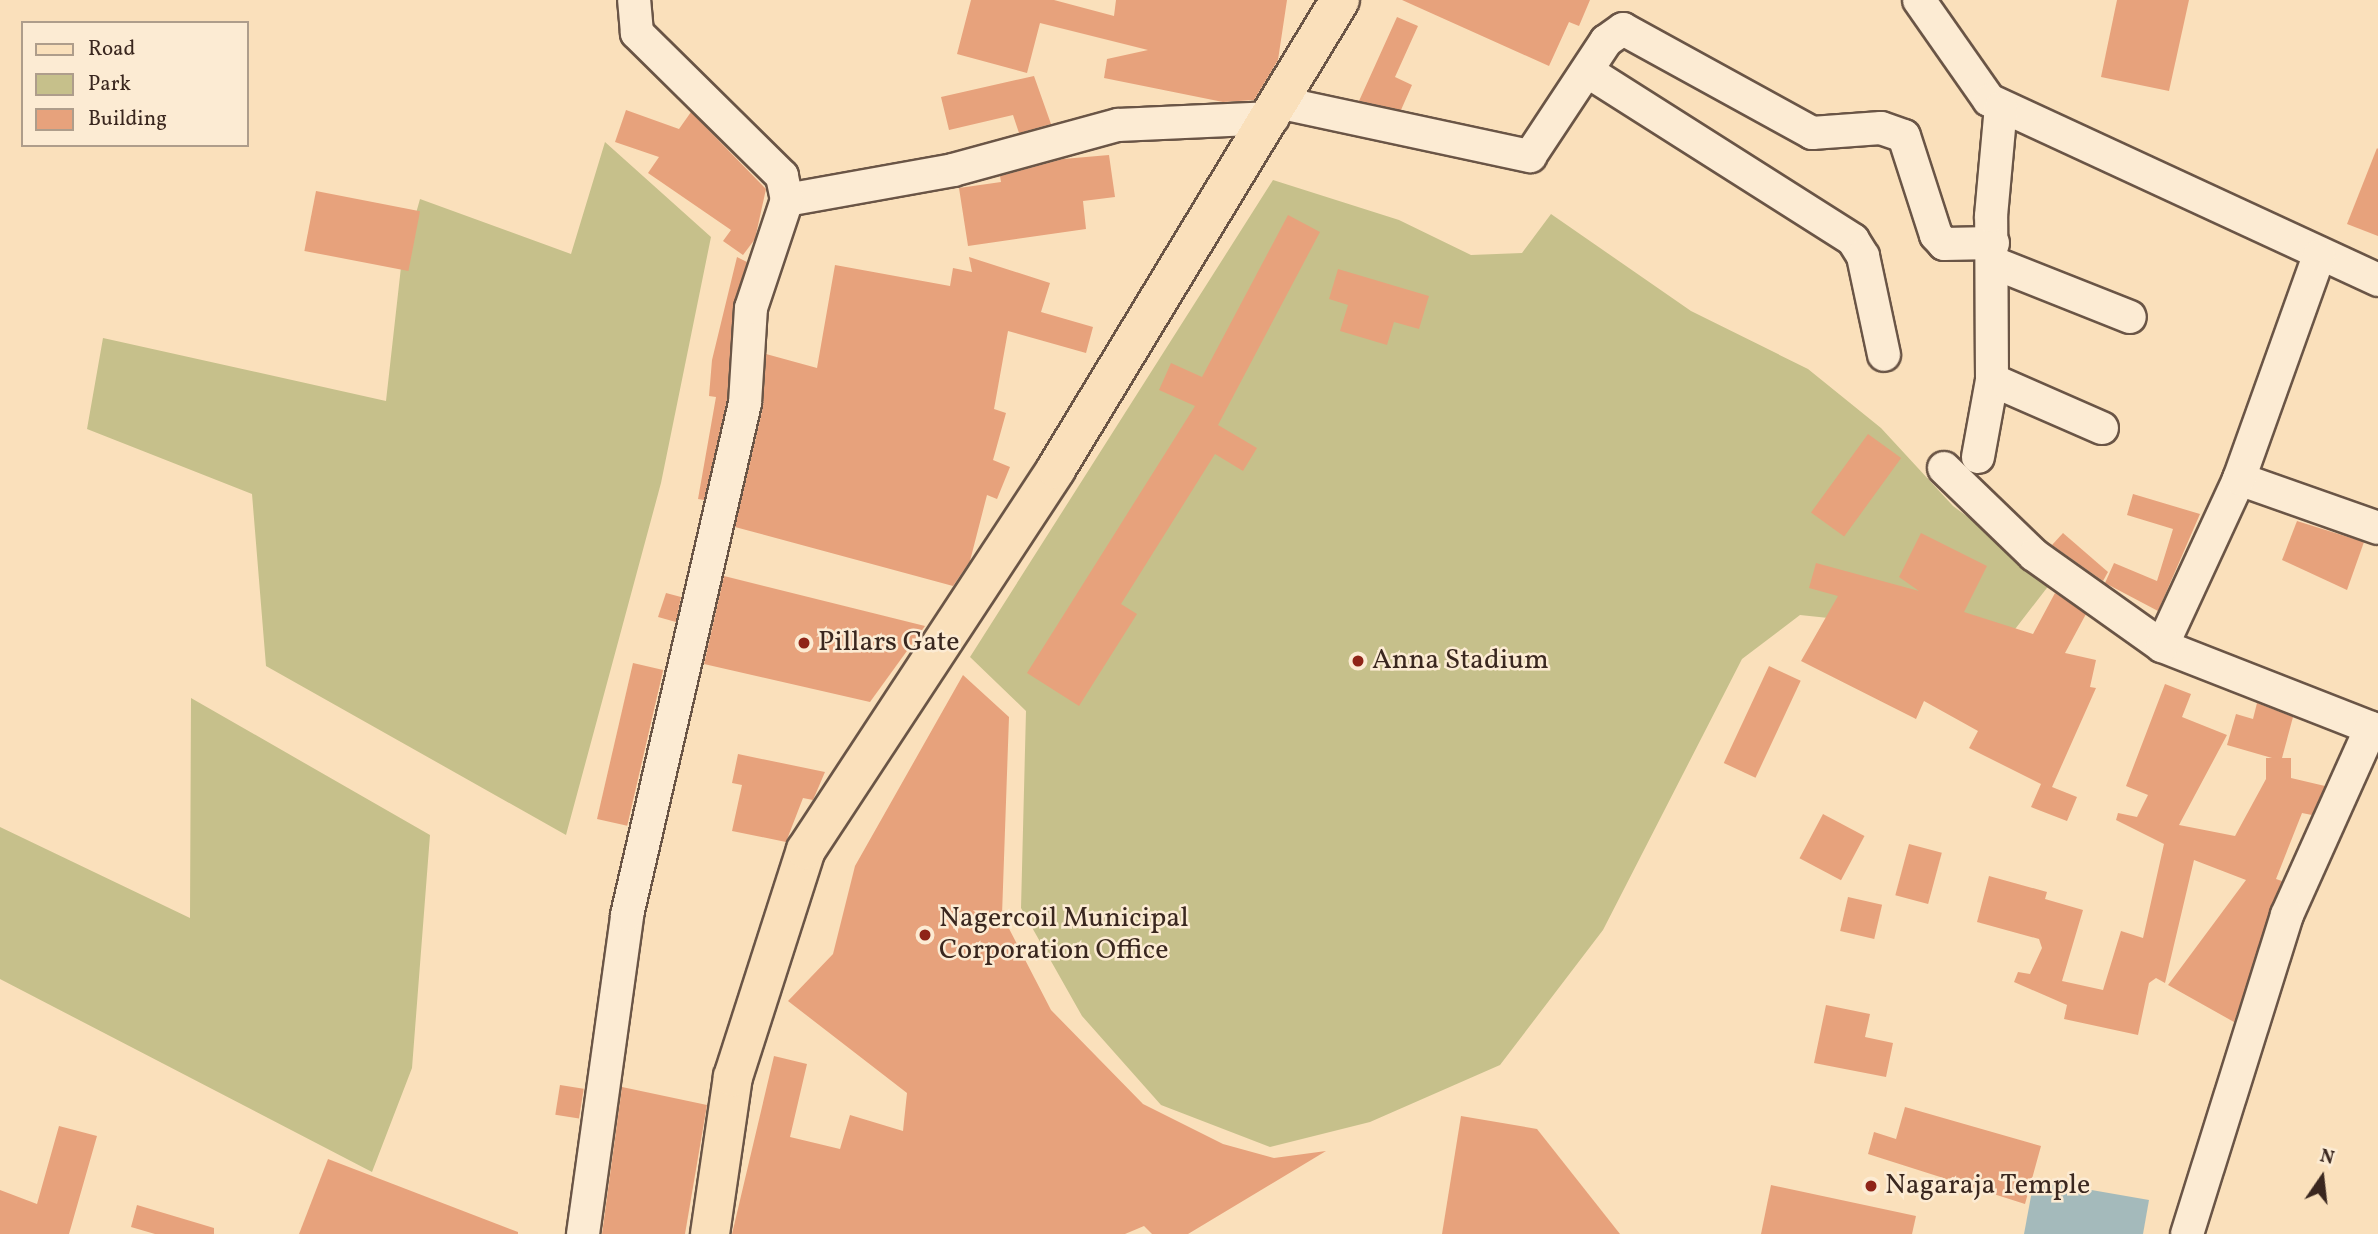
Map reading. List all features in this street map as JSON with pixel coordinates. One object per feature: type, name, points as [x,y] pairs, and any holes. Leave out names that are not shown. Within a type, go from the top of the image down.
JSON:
[{"type":"main road","points":[[710,1234],[733,1077],[806,850],[1056,469],[1277,111],[1340,0]]},
{"type":"street","points":[[583,1234],[630,902],[745,403],[751,308],[787,200],[782,176],[637,33],[634,0]]},
{"type":"street","points":[[1919,0],[1980,90],[2001,107],[2319,256],[2378,280]]},
{"type":"street","points":[[787,200],[953,170],[1118,125],[1277,111],[1530,156],[1615,31],[1623,30],[1812,133],[1895,132],[1910,146],[1936,235],[1944,244],[1994,253],[2130,317]]},
{"type":"street","points":[[1587,71],[1853,240],[1863,256],[1884,355]]},
{"type":"street","points":[[1978,457],[1992,380],[1994,253],[2001,107]]},
{"type":"street","points":[[2162,646],[2239,478],[2319,256]]},
{"type":"street","points":[[1992,380],[2102,428]]},
{"type":"street","points":[[1944,468],[2034,555],[2162,646],[2375,729],[2287,915],[2187,1234]]},
{"type":"street","points":[[2239,478],[2378,528]]},
{"type":"green space","points":[[605,142],[711,237],[661,483],[566,835],[266,666],[252,494],[87,429],[103,338],[386,401],[401,267],[420,199],[571,254]]},
{"type":"green space","name":"Anna Stadium","points":[[1273,180],[1399,220],[1471,255],[1522,253],[1551,214],[1691,311],[1808,369],[1881,428],[1953,506],[2053,580],[2009,637],[1800,615],[1742,659],[1603,930],[1500,1065],[1370,1122],[1270,1147],[1161,1105],[1082,1016],[1021,908],[1026,711],[970,657]]},
{"type":"green space","points":[[191,698],[430,835],[412,1068],[372,1172],[0,979],[0,827],[190,918]]},
{"type":"shaded area","points":[[2034,1180],[2149,1200],[2143,1234],[2024,1234]]},
{"type":"building","points":[[971,0],[1054,0],[1114,16],[1116,0],[1287,0],[1278,60],[1254,100],[1223,102],[1104,78],[1107,59],[1148,50],[1040,23],[1027,73],[957,54]]},
{"type":"building","points":[[1402,0],[1590,0],[1579,26],[1569,22],[1549,66]]},
{"type":"building","points":[[2117,0],[2189,0],[2169,91],[2101,77]]},
{"type":"building","points":[[1397,17],[1418,26],[1395,77],[1412,85],[1401,110],[1359,101]]},
{"type":"building","points":[[1034,76],[1051,124],[1019,133],[1013,115],[949,130],[941,97]]},
{"type":"building","points":[[626,110],[679,129],[691,112],[766,189],[755,239],[743,255],[723,241],[731,230],[648,173],[659,157],[615,142]]},
{"type":"building","points":[[2378,149],[2378,236],[2347,224]]},
{"type":"building","points":[[1109,155],[1115,197],[1083,201],[1086,229],[968,246],[959,188],[1001,182],[1000,176],[1063,159]]},
{"type":"building","points":[[316,191],[420,211],[408,271],[304,251]]},
{"type":"building","points":[[1288,215],[1320,232],[1218,425],[1257,448],[1243,471],[1215,454],[1121,604],[1137,614],[1079,706],[1027,673],[1195,406],[1159,390],[1171,363],[1202,377]]},
{"type":"building","points":[[737,257],[747,262],[733,307],[727,400],[704,500],[698,499],[716,397],[709,396],[712,360]]},
{"type":"building","points":[[969,257],[1050,283],[1041,312],[1093,327],[1086,353],[1008,331],[994,409],[1006,413],[993,460],[1010,467],[997,499],[987,495],[970,561],[953,586],[735,527],[763,407],[766,354],[817,368],[835,265],[950,286],[953,268],[972,272]]},
{"type":"building","points":[[1338,269],[1429,296],[1419,329],[1394,322],[1387,345],[1340,331],[1348,305],[1329,299]]},
{"type":"building","points":[[1868,434],[1901,458],[1844,537],[1811,512]]},
{"type":"building","points":[[2133,494],[2200,514],[2158,611],[2105,583],[2114,563],[2157,581],[2173,529],[2127,515]]},
{"type":"building","points":[[2297,521],[2364,542],[2347,590],[2282,560]]},
{"type":"building","points":[[1921,533],[1987,566],[1964,612],[2033,634],[2055,593],[2086,614],[2065,653],[2096,660],[2090,687],[2096,688],[2052,787],[2077,797],[2067,821],[2031,807],[2041,784],[1969,748],[1978,731],[1924,701],[1916,719],[1801,661],[1838,596],[1809,588],[1816,563],[1919,591],[1899,577]]},
{"type":"building","points":[[2063,533],[2108,572],[2103,581],[2052,545]]},
{"type":"building","name":"Pillars Gate","points":[[724,576],[925,626],[870,702],[704,664]]},
{"type":"building","points":[[666,593],[681,597],[676,622],[658,617]]},
{"type":"building","points":[[633,663],[663,670],[627,826],[597,819]]},
{"type":"building","points":[[1769,666],[1801,681],[1756,778],[1724,763]]},
{"type":"building","name":"Nagercoil Municipal Corporation Office","points":[[963,675],[1009,717],[1002,915],[1051,1010],[1143,1104],[1223,1144],[1274,1158],[1326,1151],[1188,1234],[1152,1234],[1144,1226],[1125,1234],[732,1234],[774,1056],[807,1064],[790,1137],[840,1149],[850,1115],[903,1131],[907,1093],[788,1001],[833,954],[855,866]]},
{"type":"building","points":[[2165,684],[2191,694],[2182,717],[2227,735],[2179,825],[2235,836],[2266,779],[2266,758],[2272,758],[2227,745],[2236,714],[2253,719],[2257,703],[2293,717],[2282,758],[2291,758],[2291,778],[2325,786],[2312,815],[2302,813],[2276,879],[2282,881],[2234,1022],[2168,985],[2246,880],[2194,860],[2165,983],[2156,978],[2149,983],[2138,1035],[2064,1019],[2067,1005],[2014,982],[2018,972],[2030,974],[2042,948],[2039,939],[1977,922],[1989,876],[2047,892],[2045,899],[2083,910],[2062,981],[2103,990],[2121,931],[2143,938],[2164,844],[2116,820],[2118,813],[2137,817],[2148,795],[2126,786]]},
{"type":"building","points":[[738,754],[825,772],[813,800],[803,798],[786,842],[732,831],[742,785],[732,783]]},
{"type":"building","points":[[1823,814],[1864,836],[1841,880],[1800,858]]},
{"type":"building","points":[[1909,844],[1942,853],[1928,904],[1895,895]]},
{"type":"building","points":[[1848,897],[1882,905],[1874,939],[1840,931]]},
{"type":"building","points":[[1826,1005],[1870,1014],[1865,1037],[1893,1043],[1886,1077],[1814,1063]]},
{"type":"building","points":[[560,1085],[584,1089],[579,1118],[555,1115]]},
{"type":"building","points":[[622,1087],[707,1105],[685,1234],[602,1234]]},
{"type":"building","points":[[1905,1107],[2041,1146],[2025,1204],[1868,1154],[1874,1132],[1896,1139]]},
{"type":"building","points":[[1461,1116],[1537,1129],[1620,1234],[1442,1234]]},
{"type":"building","points":[[59,1126],[97,1136],[69,1234],[0,1234],[0,1190],[37,1204]]},
{"type":"building","points":[[328,1159],[518,1232],[518,1234],[299,1234]]},
{"type":"building","points":[[1771,1185],[1916,1216],[1912,1234],[1761,1234]]},
{"type":"building","points":[[137,1205],[214,1228],[214,1234],[155,1234],[131,1227]]},
{"type":"place","name":"Pillars Gate","points":[[804,643]]},
{"type":"place","name":"Anna Stadium","points":[[1358,661]]},
{"type":"place","name":"Nagercoil Municipal Corporation Office","points":[[925,935]]},
{"type":"place","name":"Nagaraja Temple","points":[[1871,1186]]}]
